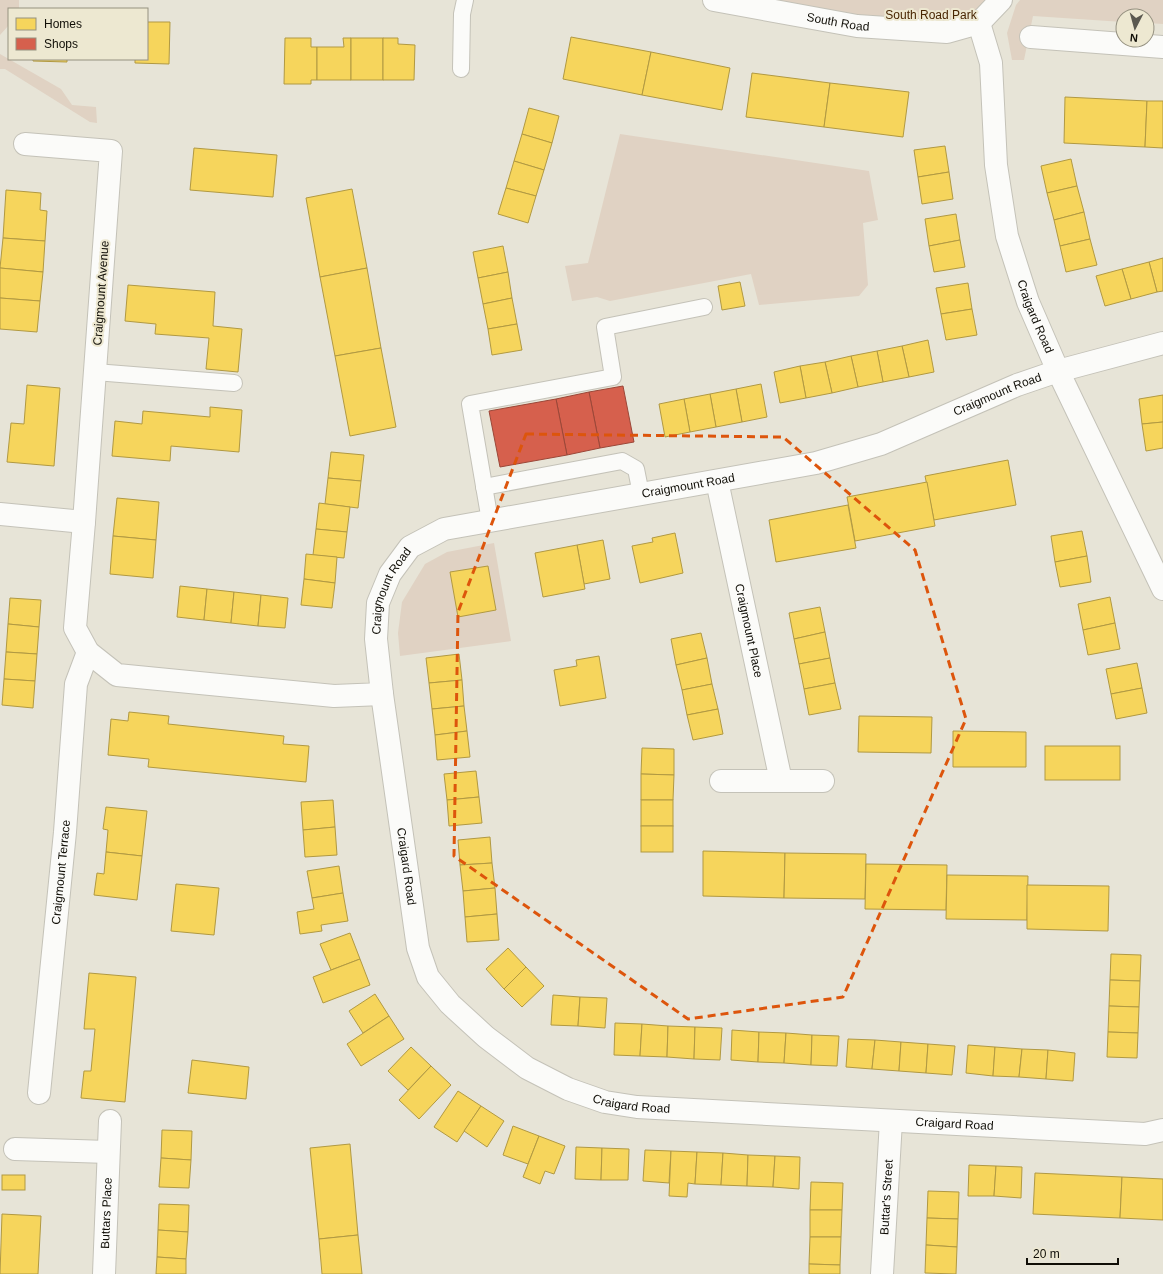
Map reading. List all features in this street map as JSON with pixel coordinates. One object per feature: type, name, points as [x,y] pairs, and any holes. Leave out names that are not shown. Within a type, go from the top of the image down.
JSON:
[{"type":"street","name":"South Road","points":[[714,0],[857,26],[947,32],[979,23]]},
{"type":"street","points":[[979,23],[1001,0]]},
{"type":"street","name":"Craigard Road","points":[[979,23],[991,63],[996,165],[1007,236],[1028,302],[1058,371],[1163,589]]},
{"type":"street","points":[[1031,37],[1163,47]]},
{"type":"street","name":"Craigmount Avenue","points":[[25,144],[111,151],[84,522]]},
{"type":"street","name":"Craigmount Road","points":[[382,694],[376,639],[378,603],[390,574],[410,547],[444,529],[816,463],[881,444],[1017,385],[1058,371],[1163,343]]},
{"type":"street","name":"Craigmount Place","points":[[717,481],[782,781]]},
{"type":"street","points":[[0,514],[84,522],[74,628],[88,652],[117,675],[334,696],[382,694]]},
{"type":"street","name":"Craigmount Terrace","points":[[39,1093],[65,832],[76,684],[88,652]]},
{"type":"street","name":"Craigard Road","points":[[382,694],[418,948],[428,976],[450,1004],[486,1037],[527,1068],[568,1089],[605,1102],[637,1107],[1145,1134],[1163,1130]]},
{"type":"street","points":[[721,781],[823,781]]},
{"type":"street","name":"Buttars Place","points":[[104,1274],[110,1121]]},
{"type":"street","name":"Buttar's Street","points":[[882,1274],[891,1121]]},
{"type":"street","points":[[15,1149],[108,1152]]},
{"type":"lane","points":[[461,69],[462,14],[465,0]]},
{"type":"lane","points":[[490,521],[470,404],[613,377],[605,327],[704,307]]},
{"type":"lane","points":[[95,372],[234,383]]},
{"type":"lane","points":[[484,487],[622,461],[636,469],[641,494]]},
{"type":"highlighted area","points":[[526,434],[783,437],[915,550],[966,719],[843,997],[688,1019],[454,856],[458,612]]},
{"type":"green space","points":[[0,0],[19,0],[19,8],[8,8],[8,26],[0,35]]},
{"type":"green space","name":"South Road Park","points":[[714,0],[1001,0],[947,32]]},
{"type":"green space","points":[[1020,0],[1163,0],[1163,24],[1155,24],[1155,8],[1115,8],[1115,21],[1033,16],[1024,60],[1012,60],[1007,33],[1016,5]]},
{"type":"green space","points":[[0,54],[8,60],[61,89],[72,105],[96,107],[97,123],[90,122],[5,69],[0,69]]},
{"type":"green space","points":[[620,134],[869,171],[878,220],[863,223],[868,285],[859,296],[759,305],[751,274],[610,301],[597,297],[572,301],[565,266],[588,263]]},
{"type":"green space","points":[[494,543],[511,641],[400,656],[398,633],[402,602],[425,564],[447,552]]},
{"type":"building: Homes","points":[[148,22],[170,22],[169,64],[135,63],[135,60],[148,60]]},
{"type":"building: Homes","points":[[571,37],[651,52],[642,95],[563,79]]},
{"type":"building: Homes","points":[[285,38],[311,38],[311,47],[317,47],[317,80],[311,80],[311,84],[284,84]]},
{"type":"building: Homes","points":[[343,38],[351,38],[351,80],[317,80],[317,47],[344,47]]},
{"type":"building: Homes","points":[[351,38],[383,38],[383,80],[351,80]]},
{"type":"building: Homes","points":[[383,38],[398,38],[398,44],[415,45],[414,80],[383,80]]},
{"type":"building: Homes","points":[[651,52],[730,68],[722,110],[642,95]]},
{"type":"building: Homes","points":[[67,60],[67,62],[33,61]]},
{"type":"building: Homes","points":[[752,73],[830,83],[824,127],[746,117]]},
{"type":"building: Homes","points":[[830,83],[909,92],[903,137],[824,127]]},
{"type":"building: Homes","points":[[1065,97],[1147,101],[1145,147],[1064,143]]},
{"type":"building: Homes","points":[[1147,101],[1163,101],[1163,148],[1145,147]]},
{"type":"building: Homes","points":[[529,108],[559,116],[552,143],[522,134]]},
{"type":"building: Homes","points":[[522,134],[552,143],[544,170],[514,161]]},
{"type":"building: Homes","points":[[945,146],[949,172],[918,177],[914,150]]},
{"type":"building: Homes","points":[[194,148],[277,155],[273,197],[190,190]]},
{"type":"building: Homes","points":[[1071,159],[1077,186],[1047,193],[1041,166]]},
{"type":"building: Homes","points":[[514,161],[544,170],[536,196],[506,188]]},
{"type":"building: Homes","points":[[949,172],[953,199],[922,204],[918,177]]},
{"type":"building: Homes","points":[[1077,186],[1084,212],[1054,220],[1047,193]]},
{"type":"building: Homes","points":[[506,188],[536,196],[528,223],[498,214]]},
{"type":"building: Homes","points":[[352,189],[367,268],[320,277],[306,198]]},
{"type":"building: Homes","points":[[6,190],[41,193],[40,210],[47,211],[45,241],[3,238]]},
{"type":"building: Homes","points":[[1084,212],[1090,239],[1060,246],[1054,220]]},
{"type":"building: Homes","points":[[956,214],[960,240],[929,246],[925,219]]},
{"type":"building: Homes","points":[[3,238],[45,241],[43,272],[0,268]]},
{"type":"building: Homes","points":[[1090,239],[1097,265],[1066,272],[1060,246]]},
{"type":"building: Homes","points":[[960,240],[965,267],[934,272],[929,246]]},
{"type":"building: Homes","points":[[503,246],[508,272],[478,278],[473,252]]},
{"type":"building: Homes","points":[[1163,258],[1163,291],[1157,292],[1149,262]]},
{"type":"building: Homes","points":[[1149,262],[1157,292],[1131,299],[1122,269]]},
{"type":"building: Homes","points":[[0,268],[43,272],[40,301],[0,298]]},
{"type":"building: Homes","points":[[367,268],[381,348],[335,356],[320,277]]},
{"type":"building: Homes","points":[[1122,269],[1131,299],[1105,306],[1096,276]]},
{"type":"building: Homes","points":[[508,272],[512,298],[483,304],[478,278]]},
{"type":"building: Homes","points":[[740,282],[745,306],[722,310],[718,286]]},
{"type":"building: Homes","points":[[968,283],[972,309],[941,314],[936,288]]},
{"type":"building: Homes","points":[[128,285],[215,292],[213,326],[242,329],[238,372],[206,369],[209,338],[155,334],[156,324],[125,321]]},
{"type":"building: Homes","points":[[0,298],[40,301],[37,332],[0,329]]},
{"type":"building: Homes","points":[[512,298],[517,324],[488,329],[483,304]]},
{"type":"building: Homes","points":[[972,309],[977,335],[946,340],[941,314]]},
{"type":"building: Homes","points":[[517,324],[522,350],[492,355],[488,329]]},
{"type":"building: Homes","points":[[928,340],[934,372],[909,377],[902,346]]},
{"type":"building: Homes","points":[[902,346],[909,377],[883,382],[877,351]]},
{"type":"building: Homes","points":[[381,348],[396,427],[350,436],[335,356]]},
{"type":"building: Homes","points":[[877,351],[883,382],[858,387],[851,356]]},
{"type":"building: Homes","points":[[851,356],[858,387],[832,393],[825,362]]},
{"type":"building: Homes","points":[[825,362],[832,393],[806,398],[800,366]]},
{"type":"building: Homes","points":[[800,366],[806,398],[780,403],[774,372]]},
{"type":"building: Homes","points":[[761,384],[767,417],[742,422],[736,389]]},
{"type":"building: Homes","points":[[27,385],[60,388],[54,466],[7,462],[11,423],[24,424]]},
{"type":"building: Homes","points":[[736,389],[742,422],[716,427],[710,394]]},
{"type":"building: Homes","points":[[710,394],[716,427],[690,432],[684,399]]},
{"type":"building: Homes","points":[[1163,395],[1163,422],[1142,424],[1139,399]]},
{"type":"building: Homes","points":[[684,399],[690,432],[665,437],[659,404]]},
{"type":"building: Homes","points":[[210,407],[242,410],[239,452],[171,446],[170,461],[112,456],[115,421],[142,424],[143,411],[210,417]]},
{"type":"building: Homes","points":[[1163,422],[1163,448],[1146,451],[1142,424]]},
{"type":"building: Homes","points":[[331,452],[364,455],[361,481],[328,478]]},
{"type":"building: Homes","points":[[1008,460],[1016,505],[934,520],[925,476]]},
{"type":"building: Homes","points":[[328,478],[361,481],[358,508],[325,504]]},
{"type":"building: Homes","points":[[927,482],[935,526],[855,541],[847,497]]},
{"type":"building: Homes","points":[[117,498],[159,502],[156,540],[113,536]]},
{"type":"building: Homes","points":[[319,503],[350,507],[347,532],[316,529]]},
{"type":"building: Homes","points":[[848,505],[856,548],[776,562],[769,520]]},
{"type":"building: Homes","points":[[316,529],[347,532],[344,558],[313,555]]},
{"type":"building: Homes","points":[[1082,531],[1087,556],[1055,562],[1051,536]]},
{"type":"building: Homes","points":[[675,533],[683,573],[640,583],[632,546],[653,542],[652,538]]},
{"type":"building: Homes","points":[[113,536],[156,540],[153,578],[110,574]]},
{"type":"building: Homes","points":[[603,540],[610,579],[584,584],[577,545]]},
{"type":"building: Homes","points":[[577,545],[585,589],[543,597],[535,553]]},
{"type":"building: Homes","points":[[306,554],[337,557],[335,583],[304,579]]},
{"type":"building: Homes","points":[[1087,556],[1091,582],[1060,587],[1055,562]]},
{"type":"building: Homes","points":[[488,566],[496,610],[458,617],[450,572]]},
{"type":"building: Homes","points":[[304,579],[335,583],[332,608],[301,605]]},
{"type":"building: Homes","points":[[180,586],[207,589],[204,620],[177,617]]},
{"type":"building: Homes","points":[[207,589],[234,592],[231,623],[204,620]]},
{"type":"building: Homes","points":[[234,592],[261,595],[258,626],[231,623]]},
{"type":"building: Homes","points":[[261,595],[288,598],[285,628],[258,626]]},
{"type":"building: Homes","points":[[1110,597],[1115,623],[1083,630],[1078,604]]},
{"type":"building: Homes","points":[[10,598],[41,600],[39,627],[8,624]]},
{"type":"building: Homes","points":[[820,607],[825,632],[794,639],[789,613]]},
{"type":"building: Homes","points":[[1115,623],[1120,649],[1088,655],[1083,630]]},
{"type":"building: Homes","points":[[8,624],[39,627],[37,654],[6,652]]},
{"type":"building: Homes","points":[[825,632],[830,658],[799,664],[794,639]]},
{"type":"building: Homes","points":[[701,633],[707,658],[676,665],[671,639]]},
{"type":"building: Homes","points":[[6,652],[37,654],[35,681],[4,679]]},
{"type":"building: Homes","points":[[459,654],[462,680],[429,683],[426,658]]},
{"type":"building: Homes","points":[[599,656],[606,698],[560,706],[554,670],[577,666],[576,660]]},
{"type":"building: Homes","points":[[707,658],[712,684],[682,690],[676,665]]},
{"type":"building: Homes","points":[[830,658],[835,683],[804,689],[799,664]]},
{"type":"building: Homes","points":[[1137,663],[1142,688],[1111,694],[1106,669]]},
{"type":"building: Homes","points":[[4,679],[35,681],[33,708],[2,705]]},
{"type":"building: Homes","points":[[462,680],[464,706],[432,709],[429,683]]},
{"type":"building: Homes","points":[[835,683],[841,709],[809,715],[804,689]]},
{"type":"building: Homes","points":[[712,684],[718,709],[687,715],[682,690]]},
{"type":"building: Homes","points":[[1142,688],[1147,713],[1116,719],[1111,694]]},
{"type":"building: Homes","points":[[464,706],[467,731],[435,735],[432,709]]},
{"type":"building: Homes","points":[[718,709],[723,734],[693,740],[687,715]]},
{"type":"building: Homes","points":[[129,712],[169,716],[168,724],[284,736],[283,744],[309,746],[306,782],[148,767],[149,759],[108,755],[111,719],[128,721]]},
{"type":"building: Homes","points":[[859,716],[932,717],[931,753],[858,752]]},
{"type":"building: Homes","points":[[467,731],[470,757],[437,760],[435,735]]},
{"type":"building: Homes","points":[[953,731],[1026,732],[1026,767],[953,767]]},
{"type":"building: Homes","points":[[1045,746],[1120,746],[1120,780],[1045,780]]},
{"type":"building: Homes","points":[[642,748],[674,749],[674,775],[641,774]]},
{"type":"building: Homes","points":[[476,771],[479,797],[447,800],[444,774]]},
{"type":"building: Homes","points":[[641,774],[674,775],[673,800],[641,800]]},
{"type":"building: Homes","points":[[479,797],[482,823],[449,826],[447,800]]},
{"type":"building: Homes","points":[[333,800],[335,827],[303,830],[301,802]]},
{"type":"building: Homes","points":[[641,800],[673,800],[673,826],[641,826]]},
{"type":"building: Homes","points":[[106,807],[147,811],[142,856],[106,852],[108,830],[103,829]]},
{"type":"building: Homes","points":[[641,826],[673,826],[673,852],[641,852]]},
{"type":"building: Homes","points":[[335,827],[337,855],[305,857],[303,830]]},
{"type":"building: Homes","points":[[490,837],[492,863],[460,865],[458,840]]},
{"type":"building: Homes","points":[[703,851],[785,853],[784,898],[703,896]]},
{"type":"building: Homes","points":[[106,852],[142,856],[137,900],[94,895],[97,873],[104,874]]},
{"type":"building: Homes","points":[[785,853],[866,854],[865,899],[784,898]]},
{"type":"building: Homes","points":[[492,863],[495,888],[463,891],[460,865]]},
{"type":"building: Homes","points":[[866,864],[947,865],[946,910],[865,909]]},
{"type":"building: Homes","points":[[339,866],[343,893],[312,898],[307,871]]},
{"type":"building: Homes","points":[[947,875],[1028,876],[1027,920],[946,919]]},
{"type":"building: Homes","points":[[176,884],[219,888],[214,935],[171,931]]},
{"type":"building: Homes","points":[[1027,885],[1109,886],[1108,931],[1027,929]]},
{"type":"building: Homes","points":[[495,888],[497,914],[465,917],[463,891]]},
{"type":"building: Homes","points":[[343,893],[348,921],[321,925],[322,931],[300,934],[297,912],[314,909],[312,898]]},
{"type":"building: Homes","points":[[497,914],[499,940],[467,942],[465,917]]},
{"type":"building: Homes","points":[[350,933],[360,959],[331,970],[320,944]]},
{"type":"building: Homes","points":[[508,948],[526,967],[504,989],[486,969]]},
{"type":"building: Homes","points":[[1111,954],[1141,955],[1140,981],[1110,980]]},
{"type":"building: Homes","points":[[360,959],[370,985],[323,1003],[313,977]]},
{"type":"building: Homes","points":[[526,967],[544,986],[522,1007],[504,989]]},
{"type":"building: Homes","points":[[89,973],[136,977],[125,1102],[81,1098],[84,1071],[91,1071],[95,1029],[84,1029]]},
{"type":"building: Homes","points":[[1110,980],[1140,981],[1139,1007],[1109,1006]]},
{"type":"building: Homes","points":[[375,994],[389,1016],[363,1033],[349,1011]]},
{"type":"building: Homes","points":[[553,995],[580,997],[578,1026],[551,1025]]},
{"type":"building: Homes","points":[[580,997],[607,998],[605,1028],[578,1026]]},
{"type":"building: Homes","points":[[1109,1006],[1139,1007],[1138,1033],[1108,1032]]},
{"type":"building: Homes","points":[[389,1016],[404,1039],[361,1066],[347,1044]]},
{"type":"building: Homes","points":[[615,1023],[642,1024],[640,1056],[614,1055]]},
{"type":"building: Homes","points":[[642,1024],[668,1026],[667,1057],[640,1056]]},
{"type":"building: Homes","points":[[668,1026],[695,1027],[694,1059],[667,1057]]},
{"type":"building: Homes","points":[[695,1027],[722,1028],[720,1060],[694,1059]]},
{"type":"building: Homes","points":[[732,1030],[759,1032],[758,1062],[731,1060]]},
{"type":"building: Homes","points":[[759,1032],[786,1033],[784,1063],[758,1062]]},
{"type":"building: Homes","points":[[1108,1032],[1138,1033],[1137,1058],[1107,1057]]},
{"type":"building: Homes","points":[[786,1033],[812,1035],[811,1065],[784,1063]]},
{"type":"building: Homes","points":[[812,1035],[839,1036],[837,1066],[811,1065]]},
{"type":"building: Homes","points":[[848,1039],[875,1040],[872,1069],[846,1067]]},
{"type":"building: Homes","points":[[875,1040],[901,1042],[899,1071],[872,1069]]},
{"type":"building: Homes","points":[[901,1042],[928,1044],[926,1073],[899,1071]]},
{"type":"building: Homes","points":[[928,1044],[955,1046],[952,1075],[926,1073]]},
{"type":"building: Homes","points":[[968,1045],[995,1047],[993,1076],[966,1073]]},
{"type":"building: Homes","points":[[411,1047],[431,1066],[408,1090],[388,1071]]},
{"type":"building: Homes","points":[[995,1047],[1022,1049],[1019,1077],[993,1076]]},
{"type":"building: Homes","points":[[1022,1049],[1048,1050],[1046,1079],[1019,1077]]},
{"type":"building: Homes","points":[[1048,1050],[1075,1053],[1073,1081],[1046,1079]]},
{"type":"building: Homes","points":[[192,1060],[249,1067],[246,1099],[188,1093]]},
{"type":"building: Homes","points":[[431,1066],[451,1085],[419,1119],[399,1100]]},
{"type":"building: Homes","points":[[458,1091],[481,1106],[457,1142],[434,1127]]},
{"type":"building: Homes","points":[[481,1106],[504,1121],[487,1147],[464,1131]]},
{"type":"building: Homes","points":[[513,1126],[539,1136],[528,1164],[503,1155]]},
{"type":"building: Homes","points":[[162,1130],[192,1131],[191,1160],[161,1158]]},
{"type":"building: Homes","points":[[539,1136],[565,1146],[554,1174],[545,1171],[540,1184],[523,1177]]},
{"type":"building: Homes","points":[[350,1144],[358,1235],[319,1239],[310,1148]]},
{"type":"building: Homes","points":[[576,1147],[602,1148],[601,1180],[575,1179]]},
{"type":"building: Homes","points":[[602,1148],[629,1149],[628,1180],[601,1180]]},
{"type":"building: Homes","points":[[645,1150],[671,1151],[669,1183],[643,1181]]},
{"type":"building: Homes","points":[[671,1151],[697,1152],[695,1184],[688,1183],[687,1197],[669,1196]]},
{"type":"building: Homes","points":[[697,1152],[723,1153],[721,1185],[695,1184]]},
{"type":"building: Homes","points":[[723,1153],[748,1155],[747,1186],[721,1185]]},
{"type":"building: Homes","points":[[748,1155],[775,1156],[773,1187],[747,1186]]},
{"type":"building: Homes","points":[[775,1156],[800,1157],[799,1189],[773,1187]]},
{"type":"building: Homes","points":[[161,1158],[191,1160],[189,1188],[159,1187]]},
{"type":"building: Homes","points":[[969,1165],[996,1166],[994,1196],[968,1196]]},
{"type":"building: Homes","points":[[996,1166],[1022,1167],[1021,1198],[994,1196]]},
{"type":"building: Homes","points":[[1035,1173],[1122,1177],[1120,1218],[1033,1214]]},
{"type":"building: Homes","points":[[2,1175],[25,1175],[25,1190],[2,1190]]},
{"type":"building: Homes","points":[[1122,1177],[1163,1179],[1163,1220],[1120,1218]]},
{"type":"building: Homes","points":[[811,1182],[843,1183],[842,1210],[810,1210]]},
{"type":"building: Homes","points":[[928,1191],[959,1192],[958,1219],[927,1218]]},
{"type":"building: Homes","points":[[159,1204],[189,1205],[188,1232],[158,1230]]},
{"type":"building: Homes","points":[[810,1210],[842,1210],[841,1237],[810,1237]]},
{"type":"building: Homes","points":[[2,1214],[41,1216],[38,1274],[0,1274]]},
{"type":"building: Homes","points":[[927,1218],[958,1219],[957,1247],[926,1245]]},
{"type":"building: Homes","points":[[158,1230],[188,1232],[186,1259],[157,1257]]},
{"type":"building: Homes","points":[[358,1235],[362,1274],[322,1274],[319,1239]]},
{"type":"building: Homes","points":[[810,1237],[841,1237],[840,1265],[809,1264]]},
{"type":"building: Homes","points":[[926,1245],[957,1247],[956,1274],[925,1273]]},
{"type":"building: Homes","points":[[157,1257],[186,1259],[186,1274],[156,1274]]},
{"type":"building: Homes","points":[[809,1264],[840,1265],[840,1274],[809,1274]]},
{"type":"building: Shops","points":[[623,386],[634,442],[600,448],[589,392]]},
{"type":"building: Shops","points":[[589,392],[600,448],[567,455],[556,399]]},
{"type":"building: Shops","points":[[556,399],[567,455],[500,467],[489,411]]}]
